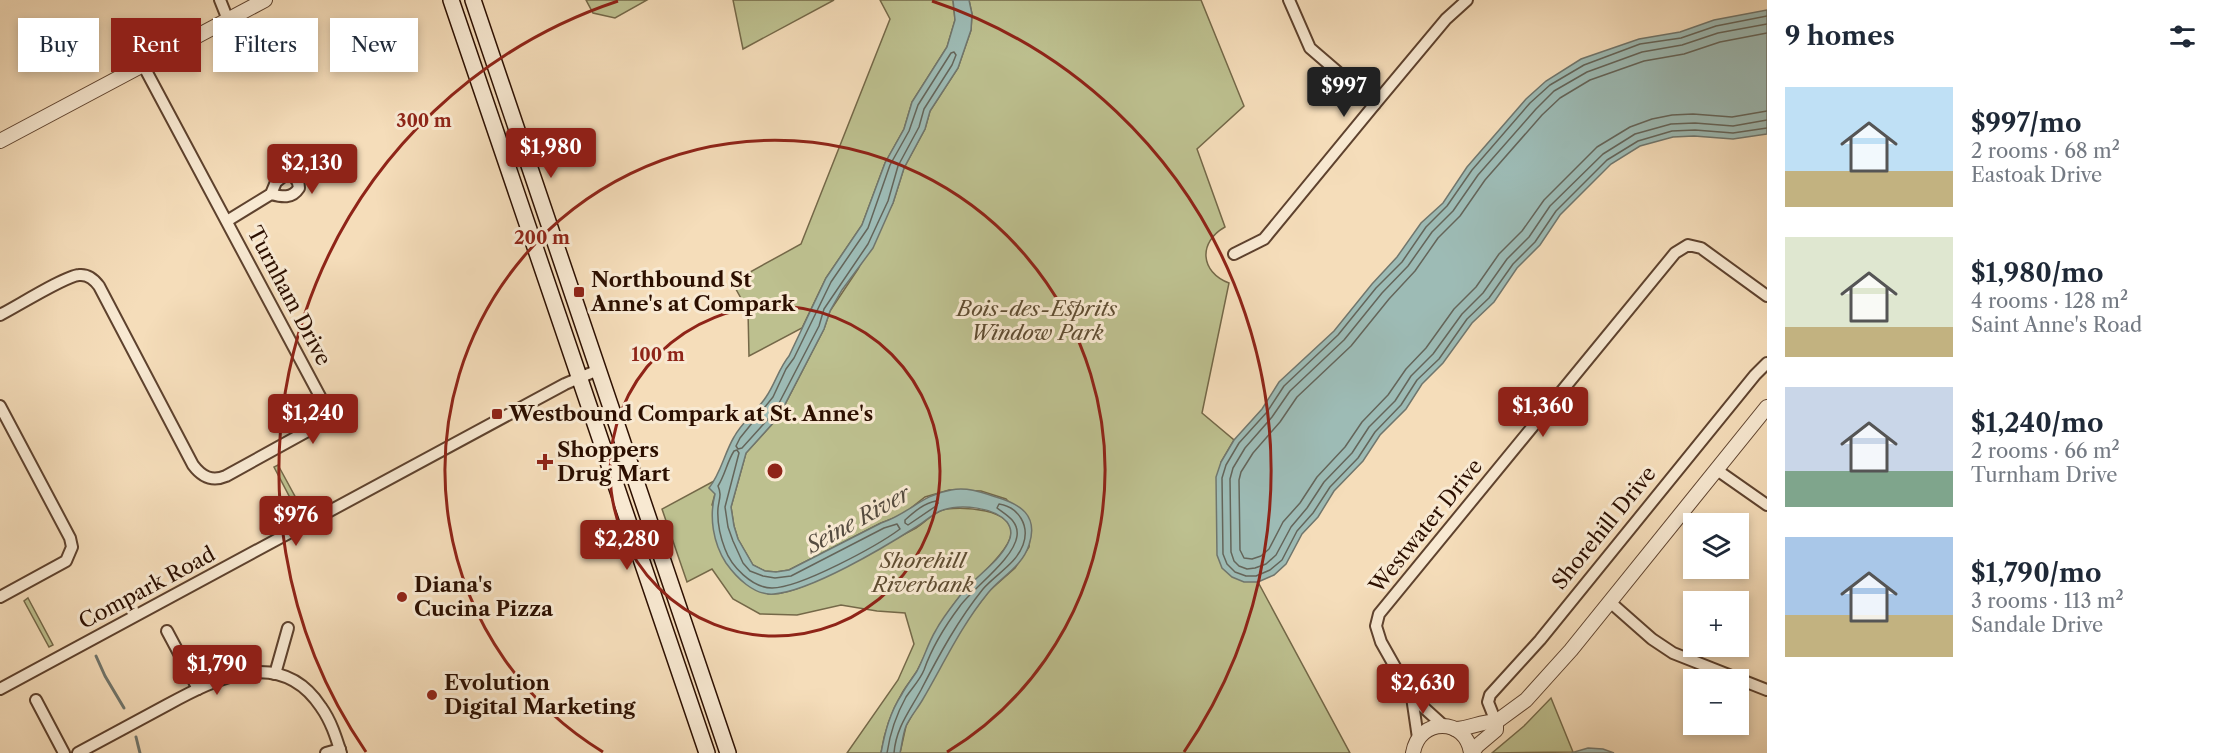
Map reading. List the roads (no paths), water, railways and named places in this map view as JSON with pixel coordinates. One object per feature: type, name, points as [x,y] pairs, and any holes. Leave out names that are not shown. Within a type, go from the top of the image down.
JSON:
[{"type":"main road","points":[[451,0],[707,753]]},
{"type":"main road","points":[[473,0],[728,753]]},
{"type":"street","points":[[220,0],[227,18]]},
{"type":"street","points":[[232,18],[265,0]]},
{"type":"street","points":[[1289,0],[1310,48],[1375,104]]},
{"type":"street","points":[[1234,254],[1264,239],[1446,19],[1467,0]]},
{"type":"street","points":[[0,141],[130,72]]},
{"type":"street","name":"Turnham Drive","points":[[0,315],[72,277],[87,275],[93,278],[193,465],[207,478],[219,479],[226,476],[322,423],[325,411],[323,402],[147,72]]},
{"type":"street","points":[[227,221],[271,194]]},
{"type":"street","name":"Westwater Drive","points":[[1450,728],[1412,698],[1381,642],[1376,626],[1379,614],[1675,253],[1688,245],[1701,248],[1767,296]]},
{"type":"street","name":"Shorehill Drive","points":[[1496,722],[1488,702],[1490,695],[1540,640],[1767,363]]},
{"type":"street","name":"Compark Road","points":[[0,689],[579,378],[598,370]]},
{"type":"street","points":[[0,406],[70,538],[72,547],[66,561],[0,597]]},
{"type":"street","points":[[1413,748],[1433,727],[1472,728],[1489,721],[1496,722],[1526,700],[1610,602],[1767,407]]},
{"type":"street","points":[[1717,470],[1767,505]]},
{"type":"street","points":[[1610,602],[1652,639],[1673,653],[1767,690]]},
{"type":"street","points":[[275,674],[288,628]]},
{"type":"street","points":[[167,631],[198,689]]},
{"type":"street","points":[[78,753],[198,689],[222,678],[248,672],[275,674],[291,680],[312,695],[327,717],[340,751],[326,753]]},
{"type":"street","name":"Westwater Drive","points":[[1412,698],[1413,748]]},
{"type":"street","points":[[36,700],[64,753]]},
{"type":"street","points":[[1472,753],[1496,730],[1496,722]]},
{"type":"street","points":[[1450,728],[1468,741],[1472,753]]},
{"type":"water","name":"Seine River","points":[[953,0],[969,0],[972,14],[971,30],[958,68],[930,111],[925,129],[904,168],[893,203],[873,248],[842,290],[830,311],[824,329],[782,410],[746,453],[731,507],[738,539],[753,565],[765,571],[776,572],[789,570],[941,492],[963,489],[1005,500],[1020,507],[1029,518],[1031,535],[1026,553],[988,593],[961,632],[908,723],[900,753],[881,753],[894,708],[917,671],[939,625],[962,593],[999,557],[1008,543],[1011,532],[1007,522],[994,513],[977,508],[959,507],[943,510],[885,546],[826,577],[789,591],[767,594],[753,589],[740,579],[726,563],[713,530],[712,512],[715,494],[709,488],[737,432],[769,392],[826,278],[862,225],[885,163],[904,129],[912,102],[947,47],[955,20]]},
{"type":"water","points":[[1767,10],[1767,134],[1733,139],[1673,137],[1640,146],[1611,164],[1560,215],[1540,245],[1517,268],[1494,302],[1472,323],[1443,363],[1422,384],[1406,409],[1380,435],[1363,461],[1334,491],[1318,517],[1302,534],[1286,564],[1274,575],[1258,582],[1244,582],[1232,577],[1222,568],[1217,555],[1216,477],[1221,462],[1234,440],[1262,409],[1279,382],[1334,331],[1397,257],[1421,223],[1443,203],[1467,167],[1526,99],[1546,81],[1581,59],[1639,39],[1680,32],[1714,20]]},
{"type":"water","points":[[1588,748],[1603,749],[1614,753],[1571,753]]},
{"type":"waterway","points":[[96,656],[124,708]]},
{"type":"waterway","points":[[136,737],[140,753]]},
{"type":"place","name":"Northbound St Anne's at Compark","points":[[579,292]]},
{"type":"place","name":"Westbound Compark at St. Anne's","points":[[497,414]]},
{"type":"place","name":"Shoppers Drug Mart","points":[[545,462]]},
{"type":"place","name":"Diana's Cucina Pizza","points":[[402,597]]},
{"type":"place","name":"Evolution Digital Marketing","points":[[432,695]]},
{"type":"park label","name":"Bois-des-Esprits Window Park","points":[[1037,321]]},
{"type":"park label","name":"Shorehill Riverbank","points":[[923,573]]}]
